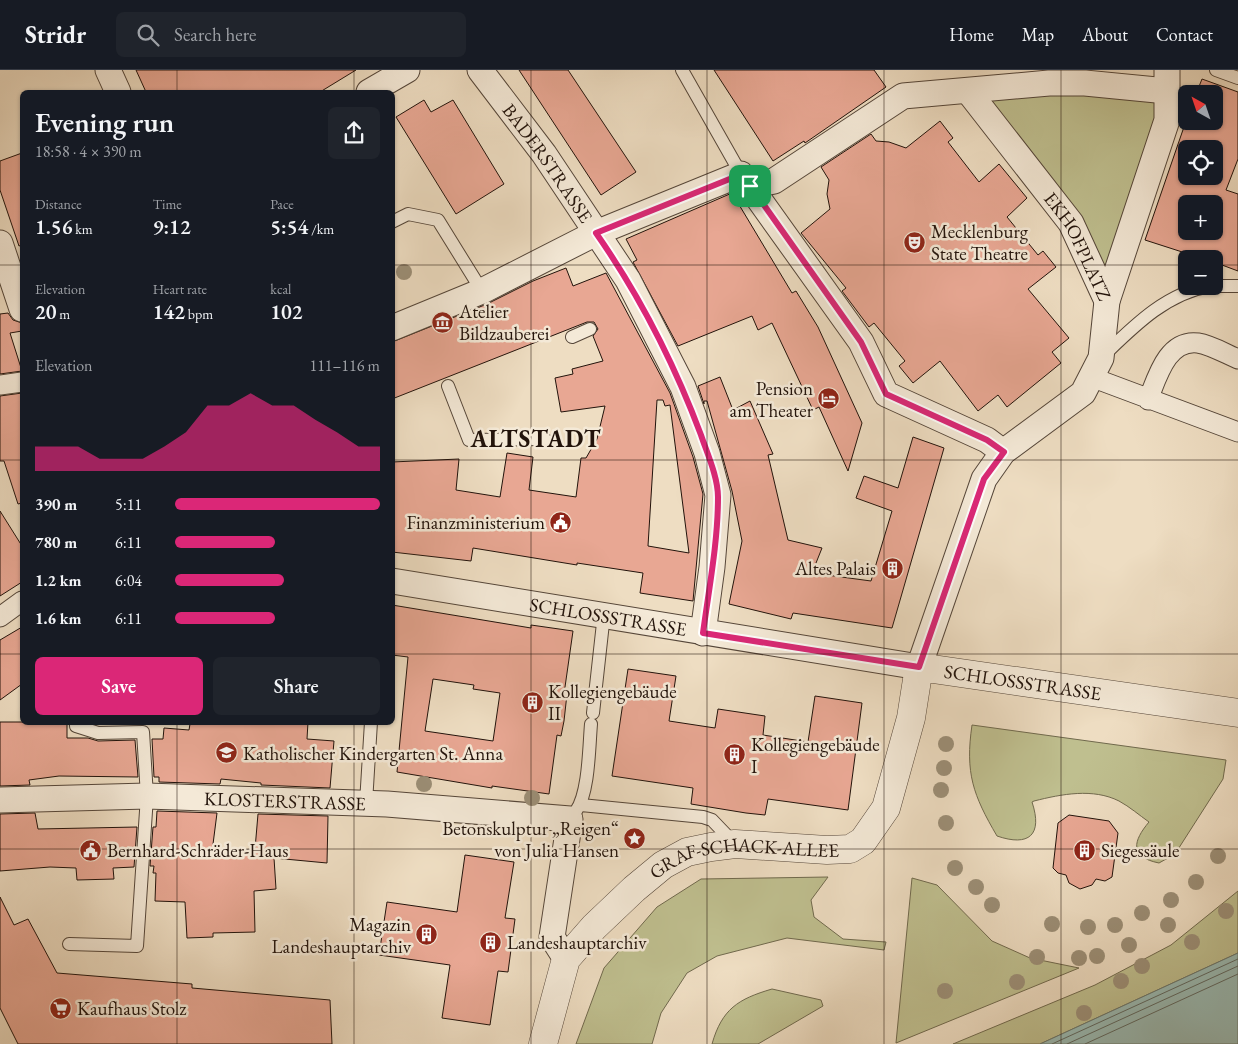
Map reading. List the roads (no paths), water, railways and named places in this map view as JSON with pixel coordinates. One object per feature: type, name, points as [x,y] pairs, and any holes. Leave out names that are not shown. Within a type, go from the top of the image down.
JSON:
[{"type":"street","points":[[108,70],[117,90]]},
{"type":"street","points":[[376,82],[407,70]]},
{"type":"street","name":"BADERSTRASSE","points":[[480,70],[544,154],[628,280],[636,311],[683,387],[707,453],[718,495],[712,567],[703,633]]},
{"type":"street","points":[[395,327],[482,291],[596,233],[746,180],[774,180],[902,96],[968,91],[1050,77],[1084,83],[1167,81]]},
{"type":"street","name":"EKHOFPLATZ","points":[[1107,301],[1167,120],[1167,81]]},
{"type":"street","name":"EKHOFPLATZ","points":[[968,91],[1071,224],[1107,301]]},
{"type":"street","points":[[746,180],[861,342],[886,394],[987,440],[1004,452]]},
{"type":"street","points":[[0,243],[20,303]]},
{"type":"street","points":[[919,667],[984,479],[1004,452],[1083,393],[1096,368],[1107,301]]},
{"type":"street","points":[[1148,400],[1163,361],[1185,344],[1198,343],[1238,358]]},
{"type":"street","points":[[1096,368],[1148,400],[1238,432]]},
{"type":"street","points":[[0,385],[20,382]]},
{"type":"street","name":"SCHLOSSSTRASSE","points":[[400,582],[919,667],[1238,713]]},
{"type":"street","points":[[0,618],[20,603]]},
{"type":"street","name":"GRAF-SCHACK-ALLEE","points":[[543,1044],[566,959],[594,927],[634,889],[664,865],[687,852],[735,844],[827,850],[850,849],[864,841],[886,808],[911,718],[919,667]]},
{"type":"street","name":"KLOSTERSTRASSE","points":[[0,800],[147,796],[575,812]]},
{"type":"street","points":[[566,959],[552,937],[575,812]]},
{"type":"lane","points":[[682,70],[746,180]]},
{"type":"lane","points":[[1216,70],[1238,78]]},
{"type":"lane","points":[[395,220],[408,214],[438,220],[482,291]]},
{"type":"lane","points":[[1223,286],[1238,286]]},
{"type":"lane","points":[[1096,368],[1146,315],[1185,295]]},
{"type":"lane","points":[[572,337],[590,329]]},
{"type":"lane","points":[[448,386],[469,440],[544,439]]},
{"type":"lane","points":[[604,614],[592,719],[575,812],[712,820],[735,844]]},
{"type":"lane","points":[[69,944],[137,946],[147,796],[144,728],[98,733],[76,725]]},
{"type":"lane","points":[[366,803],[371,725]]},
{"type":"water","points":[[1238,953],[1238,1044],[1040,1044]]},
{"type":"place","name":"Mecklenburg State Theatre","points":[[915,242]]},
{"type":"place","name":"Atelier Bildzauberei","points":[[443,322]]},
{"type":"place","name":"Pension am Theater","points":[[829,399]]},
{"type":"place","name":"Finanzministerium","points":[[561,522]]},
{"type":"place","name":"Altes Palais","points":[[892,568]]},
{"type":"place","name":"Kollegiengebäude II","points":[[532,702]]},
{"type":"place","name":"Katholischer Kindergarten St. Anna","points":[[227,753]]},
{"type":"place","name":"Kollegiengebäude I","points":[[735,755]]},
{"type":"place","name":"Betonskulptur „Reigen“ von Julia Hansen","points":[[635,839]]},
{"type":"place","name":"Bernhard-Schräder-Haus","points":[[91,850]]},
{"type":"place","name":"Siegessäule","points":[[1085,850]]},
{"type":"place","name":"Magazin Landeshauptarchiv","points":[[427,935]]},
{"type":"place","name":"Landeshauptarchiv","points":[[491,942]]},
{"type":"place","name":"Kaufhaus Stolz","points":[[61,1008]]},
{"type":"district","name":"ALTSTADT","points":[[536,438]]}]
